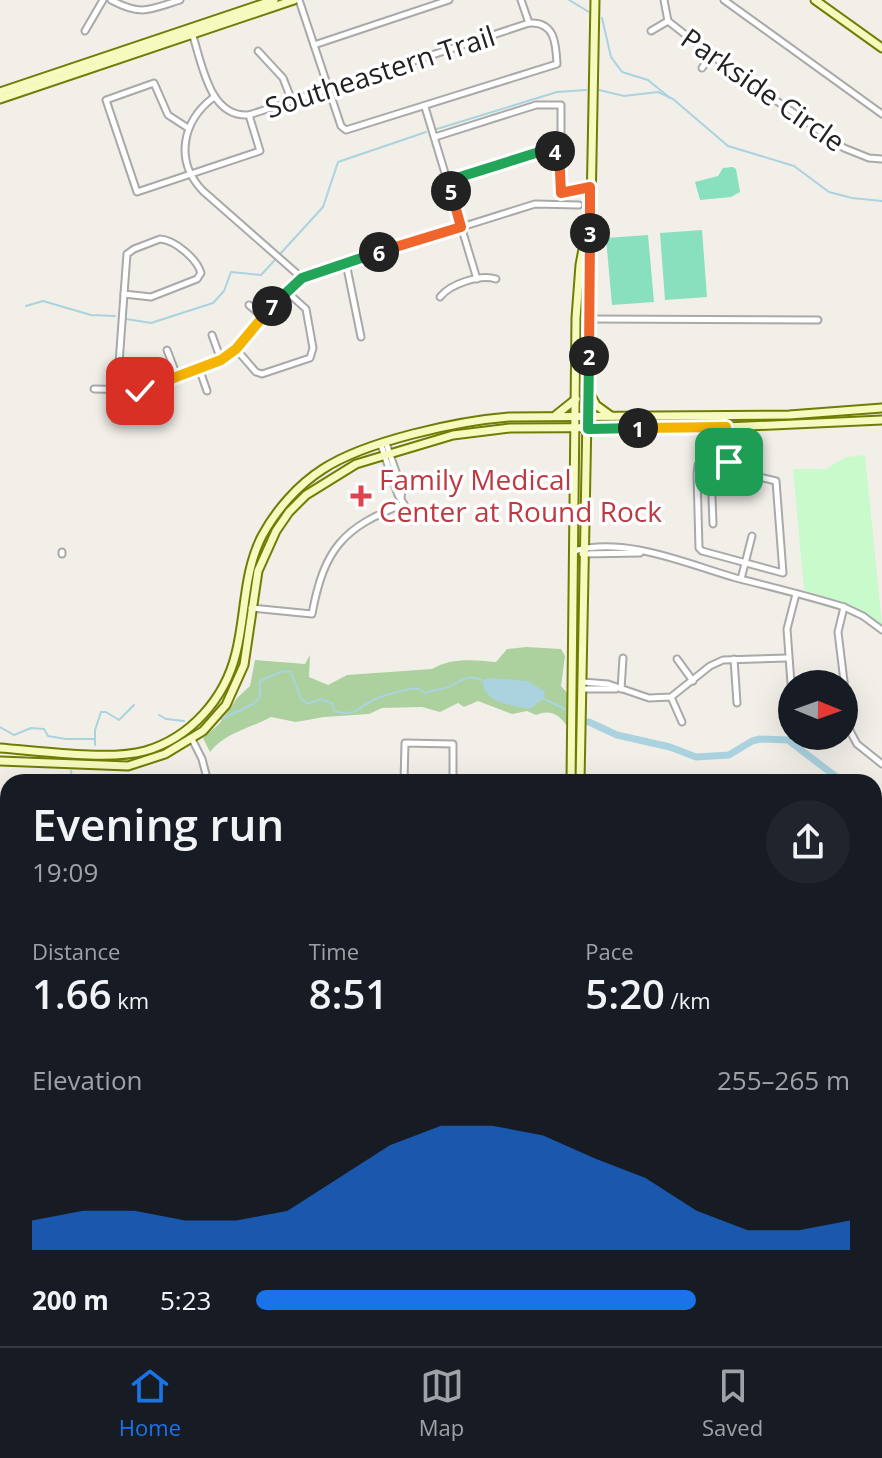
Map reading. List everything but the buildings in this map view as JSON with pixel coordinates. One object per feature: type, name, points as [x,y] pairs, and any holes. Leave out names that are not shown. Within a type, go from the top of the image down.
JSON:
[{"type":"main road","points":[[0,99],[274,0]]},
{"type":"main road","points":[[0,92],[297,0]]},
{"type":"main road","points":[[580,774],[595,0]]},
{"type":"main road","points":[[819,1],[882,48]]},
{"type":"main road","points":[[571,774],[578,288],[590,213]]},
{"type":"main road","points":[[588,388],[596,405],[613,417]]},
{"type":"main road","points":[[554,417],[576,399]]},
{"type":"main road","points":[[0,748],[128,754],[165,743],[186,730],[210,707],[228,679],[236,654],[252,559],[262,535],[288,499],[323,469],[342,459],[384,444],[477,419],[789,415],[882,408]]},
{"type":"main road","points":[[0,761],[128,766],[165,754],[203,731],[226,705],[244,665],[258,571],[272,539],[289,512],[324,482],[356,464],[466,432],[510,428],[726,427],[882,420]]},
{"type":"main road","points":[[557,428],[576,448]]},
{"type":"main road","points":[[588,447],[605,428]]},
{"type":"main road","points":[[572,642],[576,649],[576,682],[582,686]]},
{"type":"street","points":[[85,31],[103,0]]},
{"type":"street","points":[[111,0],[139,12],[180,0]]},
{"type":"street","points":[[297,0],[341,126],[346,130],[557,64],[551,32],[543,24],[529,23],[521,0]]},
{"type":"street","points":[[314,45],[449,0]]},
{"type":"street","name":"Parkside Circle","points":[[664,0],[668,21],[711,55],[844,148],[869,158],[882,159]]},
{"type":"street","points":[[724,0],[882,114]]},
{"type":"street","points":[[651,31],[668,21]]},
{"type":"street","name":"Southeastern Trail","points":[[214,97],[221,107],[232,113],[249,115],[529,23]]},
{"type":"street","points":[[192,31],[214,97],[200,109],[188,128],[184,150],[191,175],[203,191],[302,278]]},
{"type":"street","points":[[258,51],[283,78],[292,101]]},
{"type":"street","points":[[702,68],[711,55]]},
{"type":"street","points":[[188,128],[168,115],[154,83],[106,100],[137,192],[260,151],[249,115]]},
{"type":"street","points":[[435,137],[536,105],[561,105],[561,193],[590,187]]},
{"type":"street","points":[[425,107],[477,279]]},
{"type":"street","points":[[447,181],[539,152],[559,151]]},
{"type":"street","points":[[94,389],[140,391],[221,360],[236,349],[286,291],[302,278],[535,204],[579,205]]},
{"type":"street","points":[[115,419],[126,256],[134,249],[160,239],[169,240],[199,266],[200,274],[194,282],[159,295],[124,294]]},
{"type":"street","points":[[346,263],[361,337]]},
{"type":"street","points":[[440,297],[447,289],[477,279],[496,279]]},
{"type":"street","points":[[236,349],[256,372],[262,374],[308,360],[312,356],[306,309],[286,291]]},
{"type":"street","points":[[249,305],[263,317]]},
{"type":"street","points":[[589,319],[818,320]]},
{"type":"street","points":[[212,335],[221,360]]},
{"type":"street","points":[[167,350],[177,376]]},
{"type":"street","points":[[199,368],[207,391]]},
{"type":"street","points":[[155,385],[162,404]]},
{"type":"street","points":[[726,427],[729,468]]},
{"type":"street","points":[[242,607],[312,614],[322,574],[337,546],[360,523],[404,504],[384,444]]},
{"type":"street","points":[[708,463],[777,482],[783,573],[702,551],[699,548],[697,511],[698,465],[708,463]]},
{"type":"street","points":[[712,497],[713,524]]},
{"type":"street","points":[[697,511],[712,511]]},
{"type":"street","points":[[741,579],[752,536]]},
{"type":"street","points":[[574,551],[645,553],[844,607],[882,630]]},
{"type":"street","points":[[789,670],[787,629],[796,594]]},
{"type":"street","points":[[844,607],[838,632],[850,731],[857,744],[882,764]]},
{"type":"street","points":[[621,689],[623,658]]},
{"type":"street","points":[[582,686],[621,689],[649,698],[671,697],[710,666],[723,660],[787,658]]},
{"type":"street","points":[[677,659],[693,681]]},
{"type":"street","points":[[734,659],[737,703]]},
{"type":"street","points":[[671,697],[682,722]]},
{"type":"street","points":[[192,739],[206,774]]},
{"type":"street","points":[[404,774],[405,743],[453,744],[453,774]]},
{"type":"street","points":[[91,765],[92,754]]},
{"type":"green space","points":[[733,167],[740,192],[731,197],[700,200],[695,182],[718,176],[723,168]]},
{"type":"green space","points":[[702,230],[707,297],[665,300],[660,233]]},
{"type":"green space","points":[[648,235],[654,302],[612,305],[606,238]]},
{"type":"green space","points":[[865,455],[882,624],[849,605],[804,590],[793,469],[826,469],[846,457]]},
{"type":"green space","points":[[507,649],[561,649],[565,656],[561,686],[573,700],[572,734],[562,719],[548,712],[512,714],[478,701],[464,707],[458,703],[440,712],[422,707],[382,708],[369,714],[296,722],[271,717],[231,735],[210,752],[203,738],[219,724],[237,698],[250,686],[255,660],[305,664],[310,655],[309,677],[328,685],[347,675],[432,669],[463,660],[496,662]]},
{"type":"water","points":[[483,680],[528,681],[545,692],[544,698],[530,709],[499,702],[484,688]]},
{"type":"waterway","points":[[569,0],[589,12]]},
{"type":"waterway","points":[[602,18],[611,57],[622,72],[648,80],[670,98]]},
{"type":"waterway","points":[[437,129],[557,92],[586,90]]},
{"type":"waterway","points":[[599,90],[624,96],[658,92],[673,99],[728,146],[794,166],[829,192],[882,201]]},
{"type":"waterway","points":[[281,253],[323,207],[338,162],[426,132]]},
{"type":"waterway","points":[[126,319],[151,323],[213,303],[224,291],[231,272],[261,275],[274,261]]},
{"type":"waterway","points":[[26,306],[43,301],[91,315],[115,316]]},
{"type":"waterway","points":[[222,719],[253,704],[260,697],[260,681],[283,671],[291,672],[301,699],[308,704],[320,699],[332,703],[334,711],[342,713],[353,712],[378,698],[402,691],[417,688],[426,693],[466,678],[482,680]]},
{"type":"waterway","points":[[542,698],[565,709]]},
{"type":"waterway","points":[[95,745],[95,730],[101,712],[119,720],[134,705]]},
{"type":"waterway","points":[[159,715],[184,721]]},
{"type":"waterway","points":[[589,722],[617,735],[670,747],[696,757],[729,755],[760,739],[788,740],[833,774]]},
{"type":"waterway","points":[[0,727],[14,735],[31,728],[44,729],[48,736],[94,739]]},
{"type":"place","name":"Family Medical Center at Round Rock","points":[[361,496]]},
{"type":"route","points":[[140,391],[221,360],[236,349],[286,291],[302,278],[461,227],[447,181],[539,152],[559,151],[561,193],[590,187],[588,429],[726,427],[729,462]]}]
